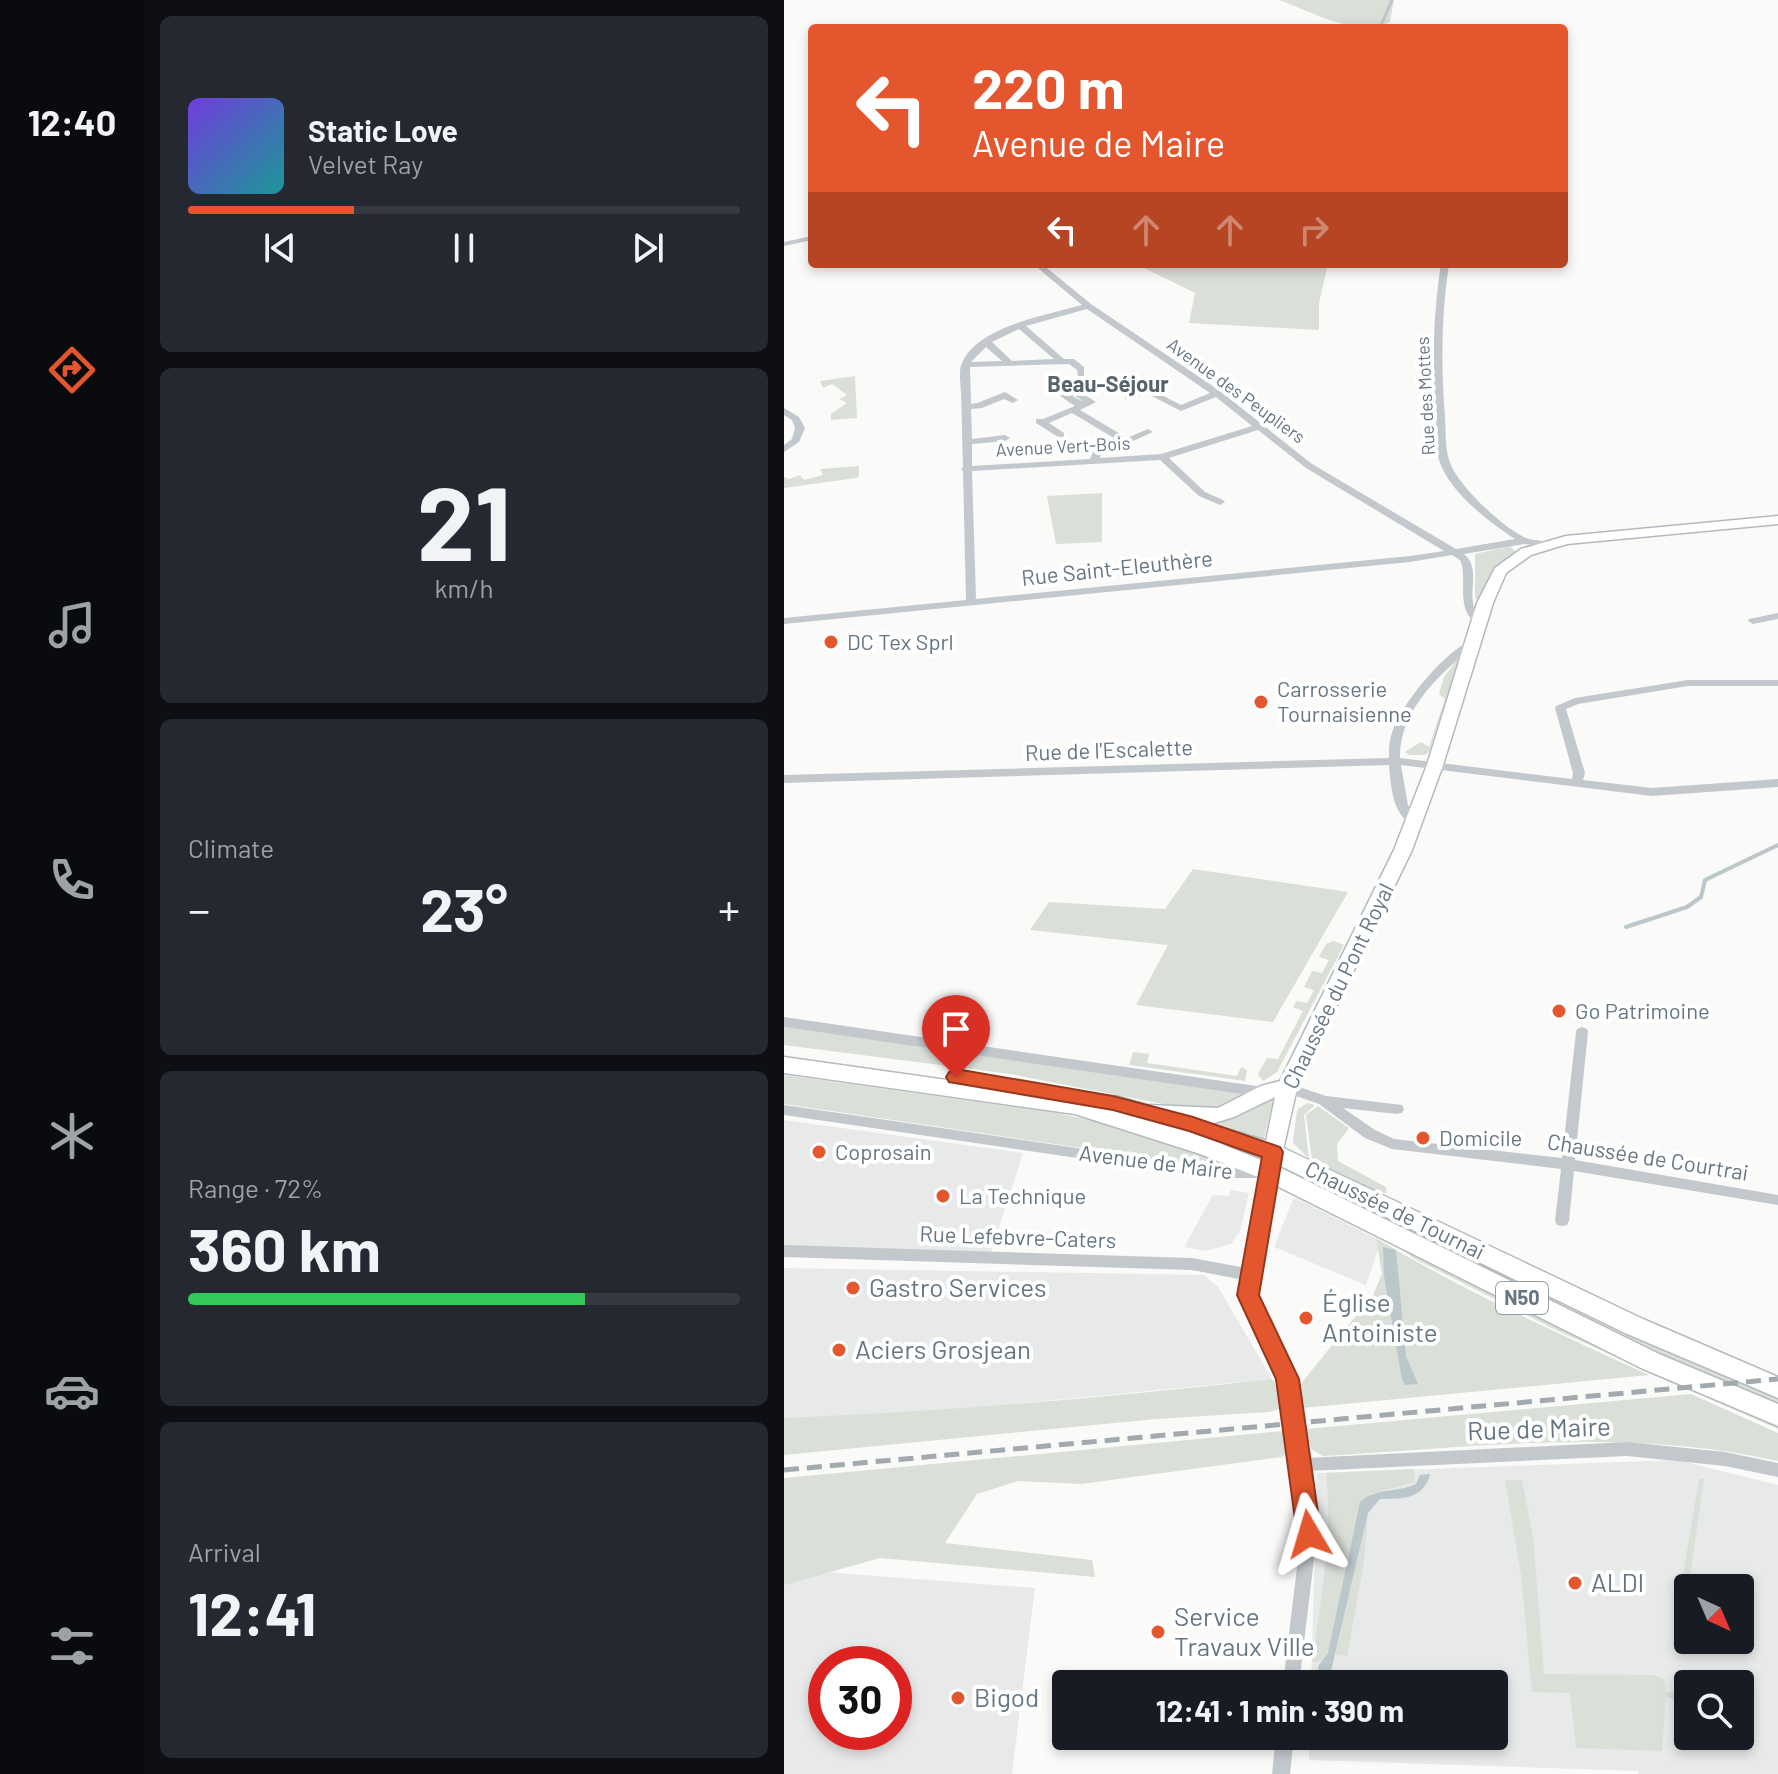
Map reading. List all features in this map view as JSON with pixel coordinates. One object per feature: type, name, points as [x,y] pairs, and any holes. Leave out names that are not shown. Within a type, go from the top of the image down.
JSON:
[{"type":"main road","name":"Chaussée du Pont Royal","points":[[1272,1162],[1287,1088],[1414,822],[1473,642],[1500,571],[1526,552],[1585,537],[1778,520]]},
{"type":"main road","name":"Avenue de Maire","points":[[784,1053],[1005,1084],[1150,1112],[1272,1162]]},
{"type":"main road","name":"Avenue de Maire","points":[[784,1065],[1075,1106],[1208,1148],[1272,1162]]},
{"type":"main road","points":[[1150,1112],[1216,1116],[1272,1088],[1287,1088]]},
{"type":"main road","name":"Chaussée de Tournai","points":[[1272,1162],[1778,1388]]},
{"type":"main road","name":"Chaussée de Tournai","points":[[1272,1162],[1650,1361],[1778,1415]]},
{"type":"street","points":[[784,244],[808,239]]},
{"type":"street","name":"Avenue des Peupliers","points":[[1042,268],[1088,306],[1217,393],[1309,466],[1455,553]]},
{"type":"street","name":"Rue des Mottes","points":[[1444,268],[1440,304],[1440,413],[1444,460],[1449,471],[1482,511],[1524,541]]},
{"type":"street","points":[[971,603],[965,365],[974,350],[986,342],[1088,306]]},
{"type":"street","points":[[1022,327],[1063,362]]},
{"type":"street","points":[[986,342],[1013,363],[1014,376]]},
{"type":"street","points":[[965,365],[1071,361],[1081,369],[1081,374]]},
{"type":"street","points":[[1040,362],[1040,375]]},
{"type":"street","points":[[1128,397],[1146,390],[1181,408],[1217,393]]},
{"type":"street","points":[[965,407],[979,406],[1005,395],[1013,400]]},
{"type":"street","points":[[1061,435],[1039,421],[1077,408],[1124,440]]},
{"type":"street","points":[[784,411],[796,419],[800,428],[796,440],[784,449]]},
{"type":"street","name":"Avenue Vert-Bois","points":[[966,469],[1162,457],[1261,426]]},
{"type":"street","points":[[1094,462],[1096,454],[1148,432]]},
{"type":"street","points":[[966,442],[1005,438]]},
{"type":"street","name":"Avenue Vert-Bois","points":[[1162,457],[1202,494],[1220,502]]},
{"type":"street","points":[[1410,559],[1423,534]]},
{"type":"street","points":[[1455,553],[1524,541],[1550,544]]},
{"type":"street","points":[[1455,553],[1468,563],[1468,604],[1474,618],[1480,622]]},
{"type":"street","name":"Rue Saint-Eleuthère","points":[[784,621],[1455,553]]},
{"type":"street","points":[[1753,621],[1778,616]]},
{"type":"street","points":[[1414,822],[1405,815],[1400,802],[1395,761],[1397,731],[1407,711],[1451,658],[1473,642]]},
{"type":"street","points":[[1576,784],[1579,773],[1560,708],[1575,701],[1688,683],[1778,683]]},
{"type":"street","name":"Rue de l'Escalette","points":[[784,779],[1395,761],[1435,765]]},
{"type":"street","points":[[1435,765],[1652,792],[1778,783]]},
{"type":"street","points":[[784,1022],[1263,1092]]},
{"type":"street","points":[[1562,1221],[1582,1032]]},
{"type":"street","name":"Chaussée de Courtrai","points":[[1287,1088],[1324,1101],[1370,1134],[1392,1144],[1566,1164],[1778,1200]]},
{"type":"street","points":[[1324,1101],[1397,1109]]},
{"type":"street","name":"Avenue de Maire","points":[[784,1110],[1213,1173],[1272,1162]]},
{"type":"street","points":[[1272,1162],[1248,1295],[1288,1379],[1301,1465],[1309,1534],[1293,1670]]},
{"type":"street","name":"Rue Lefebvre-Caters","points":[[784,1251],[1192,1264],[1250,1275]]},
{"type":"street","name":"Rue de Maire","points":[[1301,1465],[1627,1449],[1725,1459],[1778,1470]]},
{"type":"street","points":[[1281,1774],[1284,1750]]},
{"type":"shaded area","points":[[1279,0],[1394,0],[1390,22],[1334,22]]},
{"type":"shaded area","points":[[1144,268],[1327,268],[1319,303],[1319,330],[1189,323],[1195,293]]},
{"type":"shaded area","points":[[855,376],[857,418],[831,420],[831,414],[847,403],[839,399],[847,395],[832,384],[823,388],[820,381]]},
{"type":"shaded area","points":[[859,466],[859,476],[856,478],[784,488],[784,477],[789,479],[800,475],[804,480],[823,475],[820,469]]},
{"type":"shaded area","points":[[1102,493],[1102,542],[1056,544],[1047,496]]},
{"type":"shaded area","points":[[1510,546],[1516,552],[1490,576],[1480,599],[1475,599],[1475,554]]},
{"type":"shaded area","points":[[1459,661],[1429,752],[1410,755],[1405,752],[1421,742],[1429,747],[1445,699],[1439,694],[1444,677]]},
{"type":"shaded area","points":[[1193,869],[1348,892],[1273,1022],[1136,1005],[1168,945],[1030,930],[1049,902],[1165,909]]},
{"type":"shaded area","points":[[1334,941],[1344,945],[1277,1072],[1263,1081],[1258,1074],[1267,1058],[1278,1059],[1303,1011],[1293,1007],[1297,1001],[1307,1003],[1314,990],[1304,987],[1312,971],[1322,973],[1329,960],[1319,957],[1326,944]]},
{"type":"shaded area","points":[[784,1027],[1239,1092],[1246,1096],[1211,1112],[1184,1108],[1010,1074],[784,1045]]},
{"type":"shaded area","points":[[1133,1052],[1149,1054],[1147,1063],[1237,1076],[1241,1067],[1247,1070],[1245,1081],[1129,1065]]},
{"type":"shaded area","points":[[784,1075],[1057,1113],[1114,1125],[1230,1165],[1224,1169],[784,1104]]},
{"type":"shaded area","points":[[1275,1091],[1264,1139],[1214,1123]]},
{"type":"shaded area","points":[[1307,1103],[1315,1105],[1304,1115],[1309,1159],[1293,1143],[1297,1110]]},
{"type":"shaded area","points":[[1318,1106],[1349,1128],[1337,1144],[1338,1161],[1386,1187],[1387,1193],[1378,1192],[1312,1160],[1306,1115]]},
{"type":"shaded area","points":[[784,1120],[1023,1153],[991,1252],[784,1254]]},
{"type":"shaded area","points":[[1231,1190],[1249,1193],[1240,1231],[1231,1244],[1206,1251],[1184,1247],[1213,1195],[1229,1196]]},
{"type":"shaded area","points":[[1294,1197],[1381,1241],[1366,1285],[1274,1247]]},
{"type":"shaded area","points":[[1368,1207],[1778,1396],[1778,1407],[1694,1373],[1367,1210]]},
{"type":"shaded area","points":[[1376,1238],[1476,1293],[1649,1375],[1302,1408],[1300,1391],[1303,1381],[1373,1295],[1382,1274]]},
{"type":"shaded area","points":[[1383,1247],[1396,1250],[1406,1356],[1418,1384],[1405,1385],[1402,1379],[1384,1276]]},
{"type":"shaded area","points":[[1401,1248],[1778,1423],[1778,1429],[1556,1330],[1413,1258]]},
{"type":"shaded area","points":[[784,1268],[1204,1275],[1218,1287],[1272,1379],[922,1413],[784,1418]]},
{"type":"shaded area","points":[[1272,1379],[1281,1394],[1280,1409],[1269,1412],[1156,1419],[784,1455],[784,1418],[1028,1403]]},
{"type":"shaded area","points":[[1691,1394],[1778,1433],[1778,1461],[1722,1451],[1608,1442],[1551,1442],[1323,1456],[1311,1449],[1306,1429]]},
{"type":"shaded area","points":[[1283,1431],[1289,1450],[1282,1457],[1081,1484],[1018,1481],[977,1494],[945,1543],[1092,1560],[1095,1577],[880,1558],[784,1585],[784,1478]]},
{"type":"shaded area","points":[[1677,1460],[1778,1485],[1778,1774],[1639,1774],[1638,1771],[1309,1760],[1309,1750],[1508,1750],[1508,1670],[1311,1670],[1317,1473]]},
{"type":"shaded area","points":[[1414,1469],[1415,1482],[1370,1494],[1328,1654],[1321,1661],[1312,1662],[1327,1544],[1326,1473]]},
{"type":"shaded area","points":[[1430,1474],[1418,1493],[1404,1498],[1380,1499],[1368,1513],[1331,1670],[1318,1670],[1328,1653],[1360,1502],[1373,1494],[1416,1484],[1420,1475]]},
{"type":"shaded area","points":[[1699,1479],[1704,1479],[1690,1574],[1683,1574]]},
{"type":"shaded area","points":[[1505,1480],[1522,1480],[1533,1537],[1544,1674],[1653,1675],[1664,1679],[1666,1691],[1674,1692],[1674,1699],[1666,1697],[1662,1751],[1576,1748],[1570,1693],[1532,1692],[1521,1575]]},
{"type":"shaded area","points":[[1368,1513],[1364,1562],[1347,1656],[1335,1655]]},
{"type":"shaded area","points":[[784,1569],[1035,1588],[1012,1774],[784,1774]]},
{"type":"waterway","points":[[1382,24],[1392,0]]},
{"type":"waterway","points":[[1626,927],[1687,907],[1701,897],[1705,880],[1778,845]]},
{"type":"railway","points":[[784,1470],[1778,1379]]},
{"type":"place","name":"DC Tex Sprl","points":[[831,642]]},
{"type":"place","name":"Carrosserie Tournaisienne","points":[[1261,702]]},
{"type":"place","name":"Go Patrimoine","points":[[1559,1011]]},
{"type":"place","name":"Domicile","points":[[1423,1138]]},
{"type":"place","name":"Coprosain","points":[[819,1152]]},
{"type":"place","name":"La Technique","points":[[943,1196]]},
{"type":"place","name":"Gastro Services","points":[[853,1288]]},
{"type":"place","name":"Église Antoiniste","points":[[1306,1318]]},
{"type":"place","name":"Aciers Grosjean","points":[[839,1350]]},
{"type":"place","name":"ALDI","points":[[1575,1583]]},
{"type":"place","name":"Service Travaux Ville","points":[[1158,1632]]},
{"type":"place","name":"Bigod","points":[[958,1698]]},
{"type":"district","name":"Beau-Séjour","points":[[1108,384]]},
{"type":"route","points":[[956,1077],[1113,1103],[1226,1135],[1273,1152],[1248,1295],[1288,1379],[1309,1534]]}]
